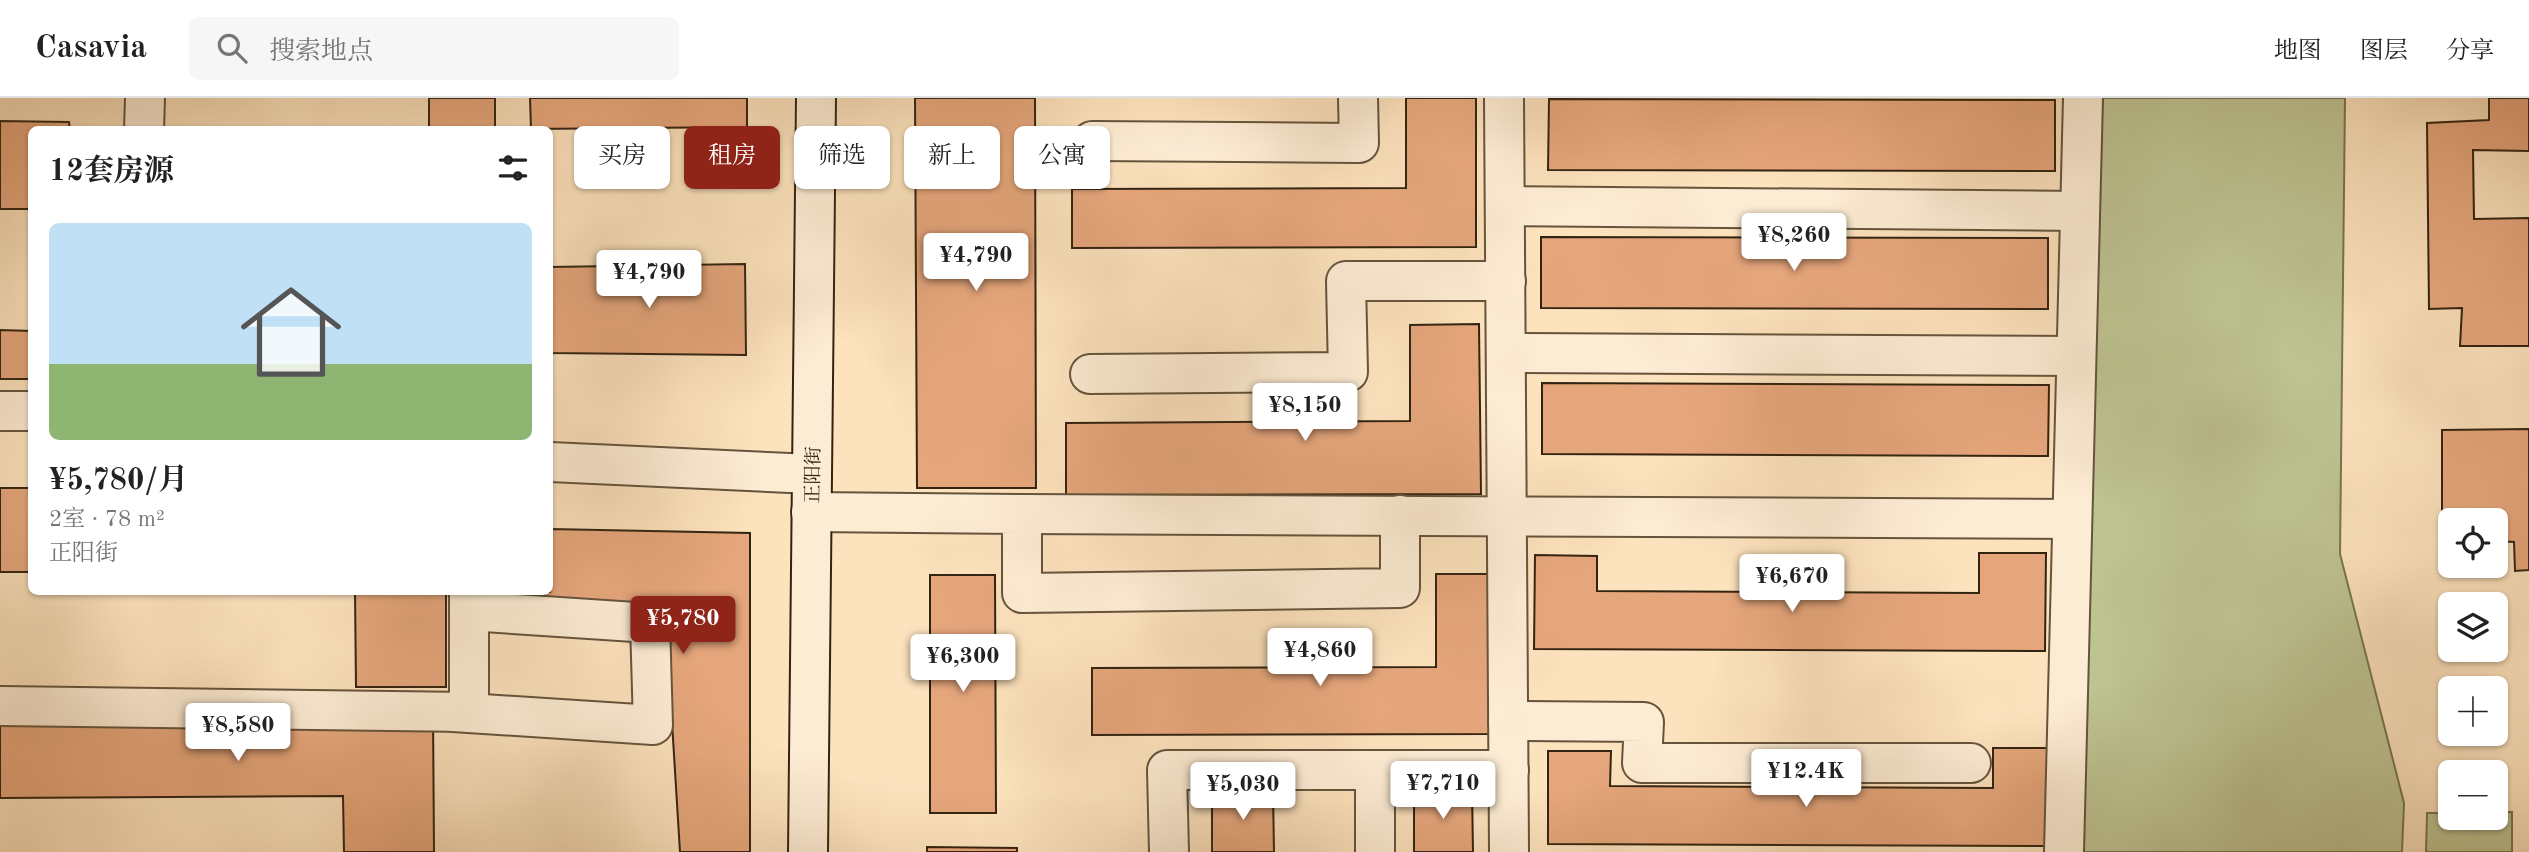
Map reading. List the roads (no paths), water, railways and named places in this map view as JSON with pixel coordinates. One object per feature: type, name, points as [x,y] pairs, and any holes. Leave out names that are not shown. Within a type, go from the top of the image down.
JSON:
[{"type":"street","points":[[145,98],[145,126]]},
{"type":"street","name":"正阳街","points":[[808,852],[816,98]]},
{"type":"street","points":[[1110,141],[1359,143],[1358,98]]},
{"type":"street","points":[[1504,98],[1509,852]]},
{"type":"street","points":[[2064,852],[2083,98]]},
{"type":"street","points":[[1505,206],[2080,211]]},
{"type":"street","points":[[1090,374],[1348,372],[1346,281],[1506,281]]},
{"type":"street","points":[[1506,353],[2076,356]]},
{"type":"street","points":[[0,411],[28,411]]},
{"type":"street","points":[[553,462],[812,474]]},
{"type":"street","points":[[811,512],[2072,519]]},
{"type":"street","points":[[1022,513],[1022,593],[1400,587],[1400,515]]},
{"type":"street","points":[[0,706],[468,712],[469,601],[650,623],[653,725],[453,712]]},
{"type":"street","points":[[1508,721],[1644,722],[1642,763],[1971,763]]},
{"type":"street","points":[[1169,852],[1167,770],[1508,770]]},
{"type":"street","points":[[1375,770],[1375,852]]}]
